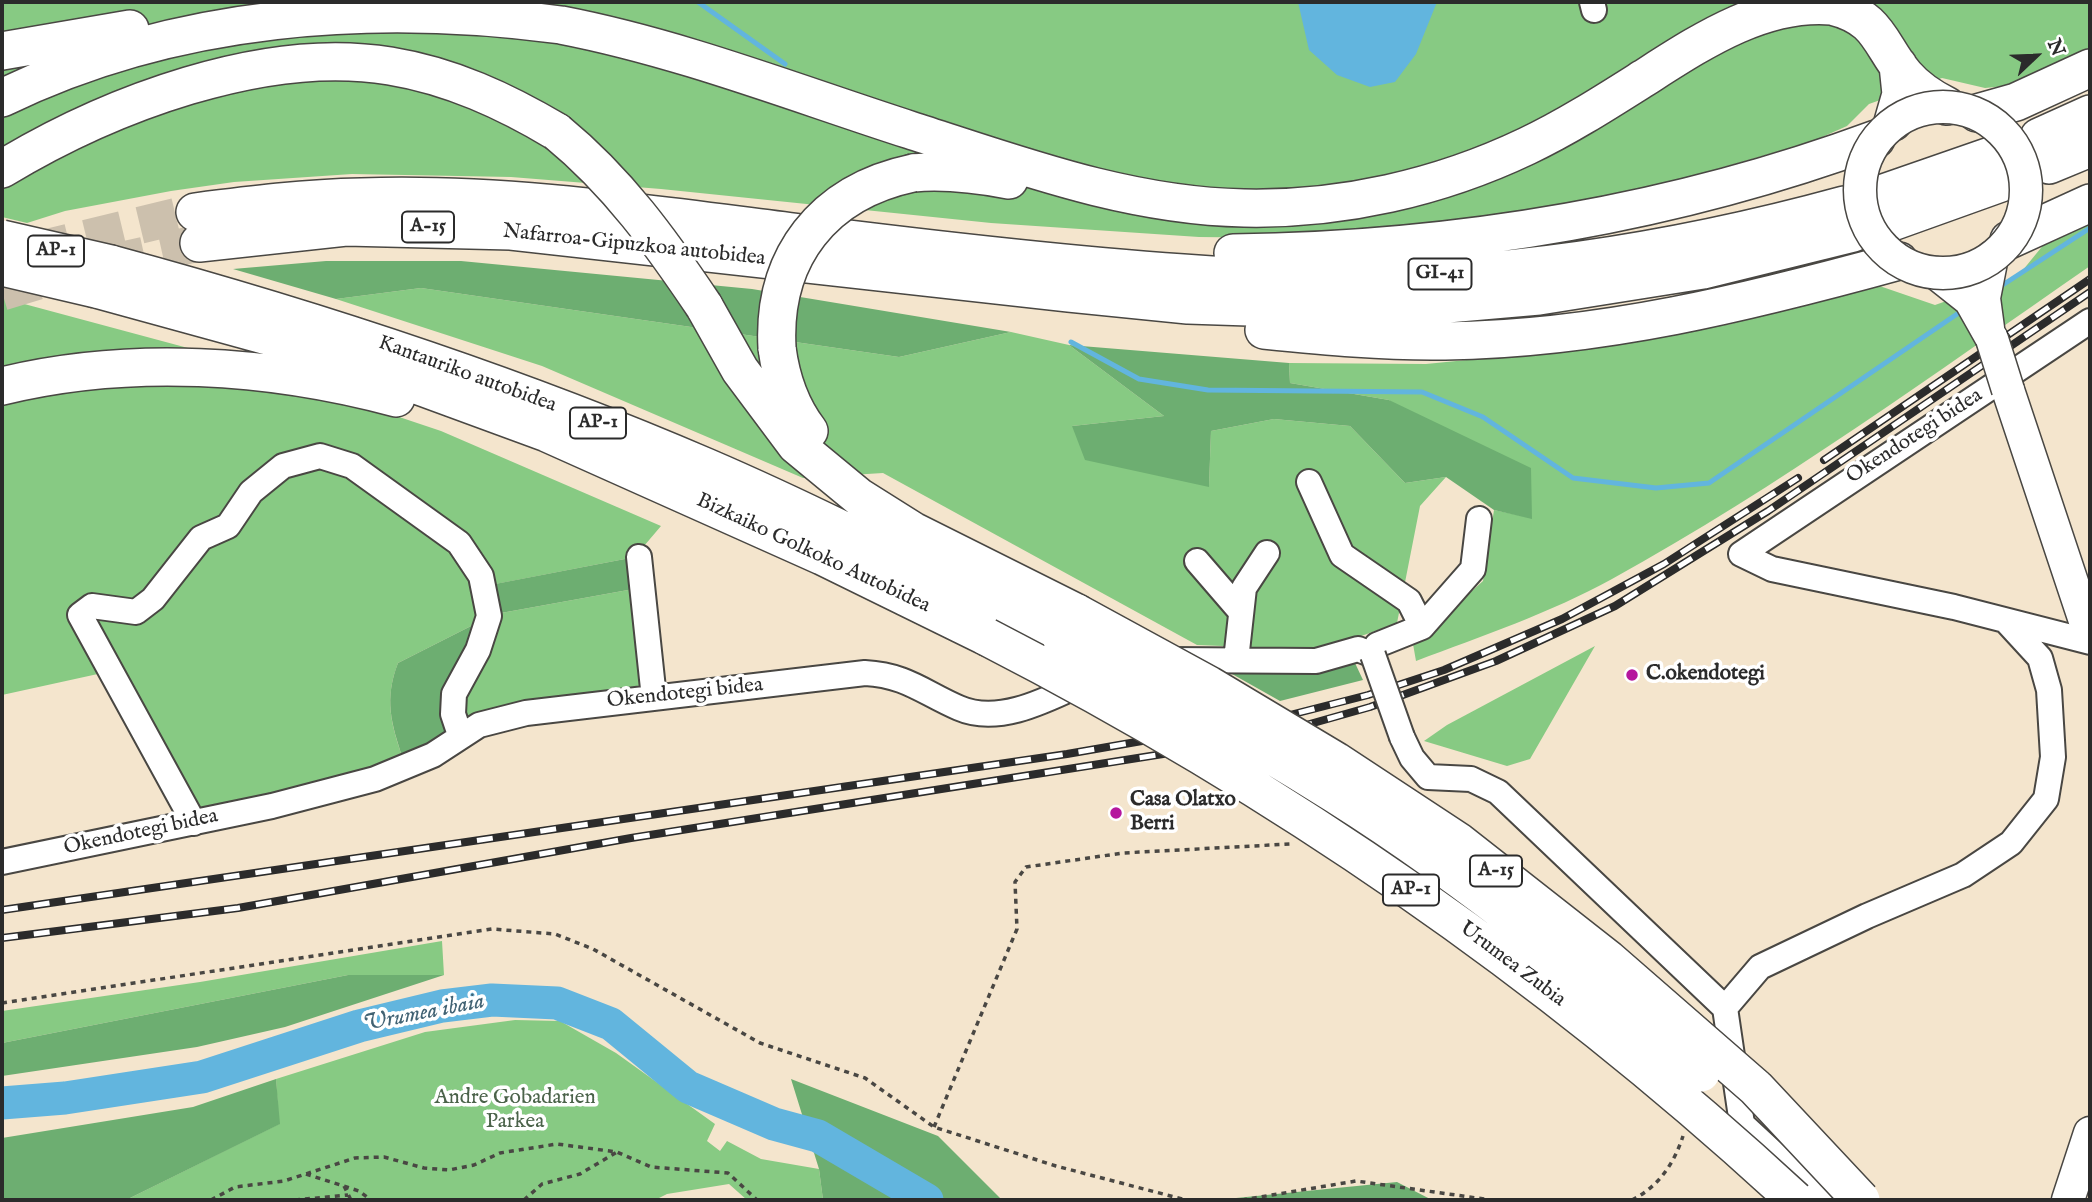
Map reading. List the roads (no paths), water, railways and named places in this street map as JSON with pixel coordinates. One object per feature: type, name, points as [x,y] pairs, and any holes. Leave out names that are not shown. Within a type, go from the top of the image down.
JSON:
[{"type":"highway","points":[[2,98],[111,55],[159,40],[255,20],[387,9],[476,13],[566,26],[682,56],[1082,185],[1162,200],[1243,208],[1311,205],[1367,198],[1448,177],[1527,146],[1564,127],[1729,24],[1763,9],[1798,3],[1829,5],[1865,21],[1919,89],[1962,110],[2016,102],[2090,68]]},
{"type":"highway","points":[[2,51],[228,13],[255,20]]},
{"type":"highway","points":[[1030,259],[1064,251],[1191,254],[1360,249],[1540,228],[1615,215],[1825,158],[1885,131],[1900,94],[1891,53]]},
{"type":"highway","points":[[2,169],[78,127],[174,90],[252,71],[327,62],[389,65],[436,76],[515,107],[557,132],[591,160],[626,198],[660,240],[704,306],[740,370],[796,445],[859,497],[912,531],[1018,583]]},
{"type":"highway","points":[[2090,114],[2044,151],[2090,148]]},
{"type":"highway","points":[[1886,208],[2009,165]]},
{"type":"highway","points":[[1070,627],[1018,583],[880,499],[838,464],[813,436],[792,404],[779,367],[777,309],[787,270],[808,234],[837,205],[892,177],[934,171],[979,174],[1053,189],[1082,185]]},
{"type":"highway","name":"Nafarroa-Gipuzkoa autobidea","points":[[1030,259],[667,216],[449,197],[275,201],[197,227],[511,231],[1069,293]]},
{"type":"highway","points":[[2001,248],[2090,203]]},
{"type":"highway","name":"GI-41","points":[[1030,259],[1186,274],[1308,279],[1447,274],[1632,253],[1784,222],[1849,219],[1703,270],[1539,296],[1447,304],[1296,308],[1188,305],[1069,293]]},
{"type":"highway","name":"Kantauriko autobidea","points":[[2,239],[329,353],[547,433],[638,473]]},
{"type":"highway","points":[[1069,293],[1100,309],[1163,319],[1365,340],[1446,341],[1567,333],[1712,310],[1899,261]]},
{"type":"highway","name":"Kantauriko autobidea","points":[[2,267],[103,276],[349,332],[456,368],[706,467],[837,527],[1070,627]]},
{"type":"highway","points":[[2,386],[113,368],[229,369],[374,392],[638,473]]},
{"type":"highway","name":"Bizkaiko Golkoko Autobidea","points":[[638,473],[822,556],[987,637]]},
{"type":"highway","name":"A-15","points":[[1070,627],[1209,685],[1313,747],[1459,842],[1608,959],[1756,1088],[1858,1200]]},
{"type":"highway","name":"Urumea Zubia","points":[[987,637],[1143,720],[1376,864],[1578,1014],[1795,1200]]},
{"type":"main road","points":[[1992,339],[1970,300],[1936,273],[1899,261],[1871,233],[1861,205],[1861,175],[1866,156],[1885,131],[1919,110],[1962,110],[2007,136],[2024,169],[2025,206],[2001,248],[1984,298],[1992,339],[2090,636]]},
{"type":"main road","points":[[1936,273],[1966,270],[2001,248]]},
{"type":"main road","points":[[2068,1200],[2090,1133]]},
{"type":"street","name":"Okendotegi bidea","points":[[2006,621],[1772,569],[1741,554],[2090,321]]},
{"type":"street","points":[[194,823],[80,615],[92,607],[136,612],[153,599],[201,538],[228,526],[251,492],[284,466],[320,456],[352,466],[459,543],[481,576],[489,616],[478,650],[454,694],[453,714],[460,735]]},
{"type":"street","points":[[1309,482],[1342,555],[1409,601],[1422,627]]},
{"type":"street","points":[[1479,519],[1473,569],[1422,627],[1377,645],[1373,655],[1412,758],[1428,777],[1471,779],[1498,792],[1725,1008],[1742,1124],[1824,1200]]},
{"type":"street","points":[[1236,660],[1244,588],[1267,553]]},
{"type":"street","points":[[639,557],[654,698]]},
{"type":"street","points":[[1197,561],[1241,612]]},
{"type":"street","points":[[2006,621],[2090,642]]},
{"type":"street","points":[[1725,1008],[1760,967],[1867,916],[1963,875],[2011,844],[2046,799],[2053,757],[2049,690],[2040,658],[2006,621]]},
{"type":"street","name":"Okendotegi bidea","points":[[2,862],[194,823],[375,779],[433,755],[479,725],[526,713],[874,674],[915,684],[958,708],[989,713],[1028,706],[1102,674],[1149,660],[1316,661],[1358,649],[1373,655]]},
{"type":"water","points":[[1298,2],[1437,2],[1416,54],[1395,82],[1370,87],[1337,75],[1309,50]]},
{"type":"waterway","points":[[698,2],[785,64]]},
{"type":"waterway","points":[[1998,288],[2090,228]]},
{"type":"waterway","points":[[1071,342],[1139,379],[1208,390],[1422,392],[1483,417],[1573,478],[1656,488],[1709,483],[1963,310]]},
{"type":"waterway","name":"Urumea ibaia","points":[[2,1103],[65,1098],[202,1077],[359,1026],[442,1006],[492,1000],[557,1003],[611,1024],[688,1087],[774,1124],[818,1136],[927,1200]]},
{"type":"tunnel","points":[[33,251],[195,212]]},
{"type":"tunnel","points":[[2,292],[65,273],[199,243]]},
{"type":"railway","points":[[1824,460],[2090,279]]},
{"type":"railway","points":[[2,938],[238,908],[631,838],[1182,751],[1292,729],[1370,707],[1496,661],[1615,606],[1768,511],[2090,292]]},
{"type":"railway","points":[[2,910],[1067,754],[1286,716],[1368,695],[1444,670],[1562,619],[1664,564],[1798,478]]},
{"type":"place","name":"C.okendotegi","points":[[1632,675]]},
{"type":"place","name":"Casa Olatxo Berri","points":[[1116,813]]},
{"type":"park label","name":"Andre Gobadarien Parkea","points":[[515,1111]]}]
